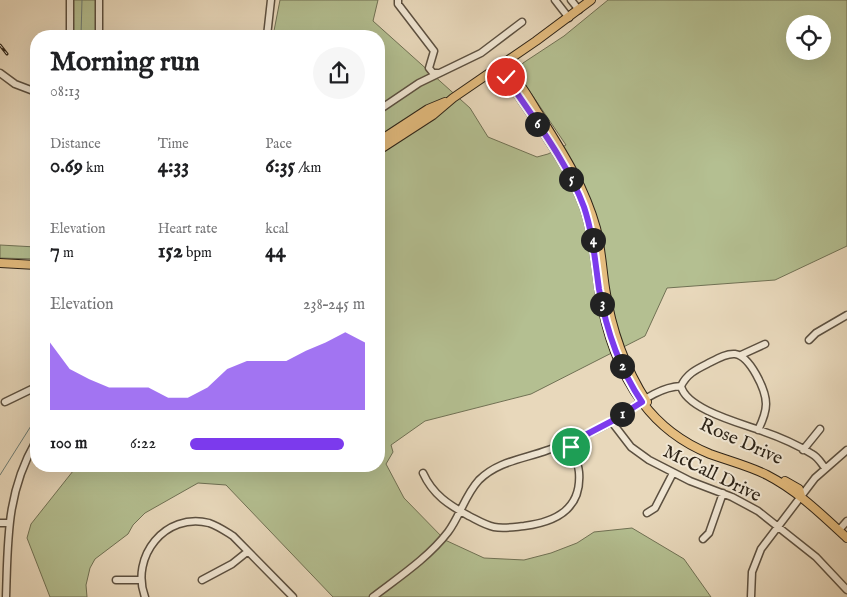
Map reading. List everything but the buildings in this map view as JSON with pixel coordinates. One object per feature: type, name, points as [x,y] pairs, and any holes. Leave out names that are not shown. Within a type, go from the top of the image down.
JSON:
[{"type":"main road","points":[[385,137],[428,109],[453,98],[504,68],[592,0]]},
{"type":"main road","name":"Rose Drive","points":[[504,68],[506,77],[564,165],[578,192],[591,231],[599,288],[609,334],[624,372],[644,401],[672,433],[695,447],[769,476],[801,496],[847,538]]},
{"type":"main road","points":[[385,146],[433,115],[453,98]]},
{"type":"main road","points":[[0,262],[30,264]]},
{"type":"street","points":[[70,0],[70,30]]},
{"type":"street","points":[[99,0],[99,30]]},
{"type":"street","points":[[268,30],[270,0]]},
{"type":"street","points":[[398,0],[398,4],[434,51],[429,68],[437,73]]},
{"type":"street","points":[[555,0],[569,18]]},
{"type":"street","points":[[571,0],[579,10]]},
{"type":"street","points":[[385,106],[437,73],[481,53],[522,22]]},
{"type":"street","points":[[0,73],[15,84],[30,90]]},
{"type":"street","points":[[809,340],[847,315]]},
{"type":"street","points":[[741,355],[765,344]]},
{"type":"street","points":[[758,430],[766,409],[765,397],[755,373],[747,360],[741,355],[733,353],[726,355],[696,369],[686,377],[681,389],[687,397],[722,418],[758,430],[803,450],[818,458],[825,468]]},
{"type":"street","points":[[373,597],[427,555],[446,534],[474,487],[492,469],[506,462],[536,455],[570,443],[612,421],[669,386],[681,386]]},
{"type":"street","points":[[6,402],[30,390]]},
{"type":"street","name":"McCall Drive","points":[[612,421],[631,447],[649,460],[690,481],[746,504],[778,527],[816,557],[847,590]]},
{"type":"street","points":[[803,450],[820,430]]},
{"type":"street","points":[[423,473],[434,492],[446,502],[483,523],[494,527],[507,528],[542,524],[553,520],[568,508],[576,496],[578,466],[570,443]]},
{"type":"street","points":[[751,597],[752,572],[764,545],[825,468],[847,450]]},
{"type":"street","points":[[6,597],[9,523],[16,488],[30,453]]},
{"type":"street","points":[[647,513],[655,508],[673,473]]},
{"type":"street","points":[[702,539],[709,533],[723,493]]},
{"type":"street","points":[[839,530],[847,521]]},
{"type":"street","points":[[0,523],[9,523]]},
{"type":"street","points":[[146,597],[141,580],[145,556],[152,544],[170,528],[182,524],[208,523],[233,536],[293,597]]},
{"type":"street","points":[[202,580],[232,564],[247,552]]},
{"type":"street","points":[[116,580],[141,580]]},
{"type":"green space","points":[[72,0],[96,0],[96,30],[72,30]]},
{"type":"green space","points":[[280,0],[378,0],[373,21],[383,30],[274,30]]},
{"type":"green space","points":[[608,0],[847,0],[847,246],[775,280],[667,288],[645,336],[531,394],[425,421],[391,445],[393,452],[386,464],[404,498],[445,540],[484,558],[524,560],[551,553],[577,543],[594,532],[632,528],[684,559],[711,597],[333,597],[226,485],[198,483],[145,513],[133,525],[128,534],[95,559],[90,568],[86,585],[87,597],[50,597],[27,538],[31,524],[72,472],[385,472],[385,32],[470,108],[488,137],[537,157],[566,145],[520,77],[519,69],[523,63],[564,36]]},
{"type":"green space","points":[[0,245],[30,247],[30,259],[0,258]]},
{"type":"waterway","points":[[81,30],[82,0]]},
{"type":"waterway","points":[[0,475],[30,428]]},
{"type":"railway","points":[[0,45],[7,54]]},
{"type":"route","points":[[506,77],[564,165],[578,192],[591,231],[599,288],[609,334],[624,372],[642,402],[612,421],[570,443],[571,447]]}]
